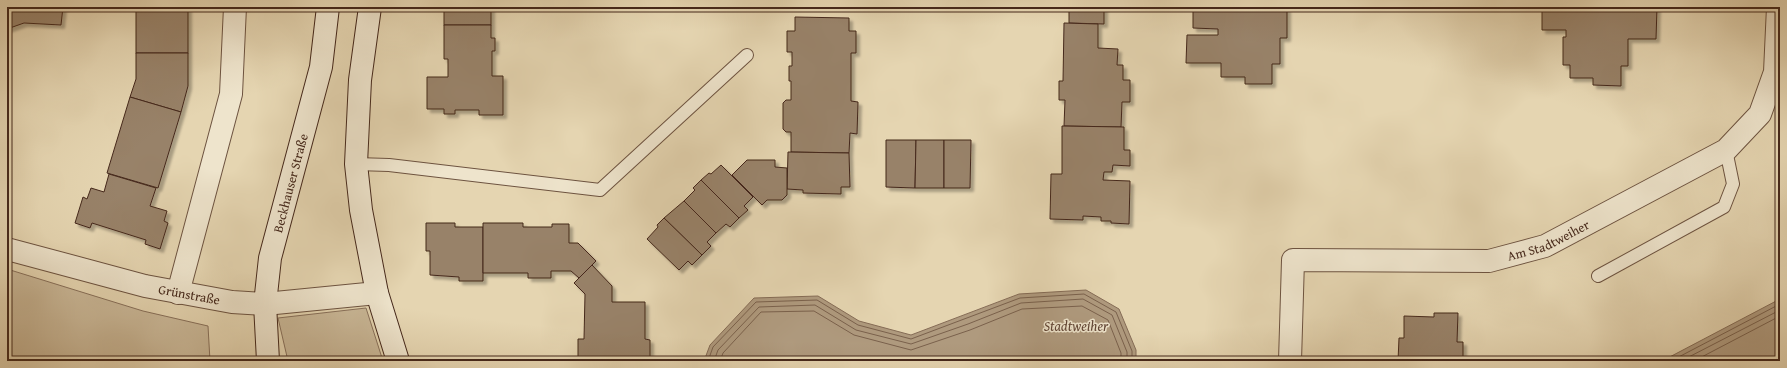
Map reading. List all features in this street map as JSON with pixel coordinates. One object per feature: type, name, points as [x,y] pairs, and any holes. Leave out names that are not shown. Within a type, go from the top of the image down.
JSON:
[{"type":"street","points":[[178,293],[231,94],[234,7]]},
{"type":"street","name":"Beckhauser Straße","points":[[268,361],[265,304],[270,258],[321,67],[328,7]]},
{"type":"street","points":[[370,7],[360,80],[356,164],[361,210],[377,293],[398,361]]},
{"type":"street","name":"Am Stadtweiher","points":[[1290,361],[1293,260],[1489,261],[1545,246],[1726,150],[1760,114],[1775,72],[1778,7]]},
{"type":"street","name":"Grünstraße","points":[[7,249],[145,286],[232,302],[265,304],[377,293]]},
{"type":"lane","points":[[356,164],[388,165],[600,190],[747,55]]},
{"type":"lane","points":[[1598,276],[1724,207],[1733,184],[1726,150]]},
{"type":"shaded area","points":[[7,269],[143,311],[208,326],[210,361],[7,361]]},
{"type":"shaded area","points":[[366,308],[383,361],[288,361],[278,318]]},
{"type":"water","name":"Stadtweiher","points":[[1086,290],[1119,309],[1136,350],[1136,361],[704,361],[710,345],[754,298],[818,296],[859,321],[911,335],[1019,294]]},
{"type":"water","points":[[1780,299],[1780,361],[1662,361]]},
{"type":"building","points":[[7,7],[63,7],[61,25],[24,23],[7,29]]},
{"type":"building","points":[[136,7],[188,7],[188,53],[136,53]]},
{"type":"building","points":[[444,7],[491,7],[491,25],[444,25]]},
{"type":"building","points":[[1065,7],[1104,7],[1104,24],[1069,23],[1069,12]]},
{"type":"building","points":[[1193,7],[1287,8],[1287,38],[1280,38],[1280,64],[1272,64],[1272,84],[1245,84],[1245,77],[1221,77],[1221,63],[1186,63],[1187,35],[1218,35],[1218,29],[1193,28]]},
{"type":"building","points":[[1542,7],[1657,7],[1656,39],[1628,39],[1628,66],[1621,66],[1621,86],[1593,85],[1593,78],[1570,78],[1570,65],[1563,65],[1563,37],[1566,37],[1566,30],[1542,30]]},
{"type":"building","points":[[795,17],[849,18],[849,31],[856,31],[856,53],[851,53],[851,101],[858,102],[857,134],[850,133],[849,153],[791,152],[791,132],[786,132],[783,129],[783,103],[786,100],[791,100],[789,66],[792,66],[792,52],[787,52],[787,31],[795,31]]},
{"type":"building","points":[[1064,23],[1098,24],[1098,48],[1118,49],[1117,65],[1123,65],[1123,80],[1130,80],[1130,102],[1122,102],[1121,127],[1064,126],[1065,100],[1059,100],[1059,81],[1063,81]]},
{"type":"building","points":[[444,25],[491,25],[491,38],[495,38],[495,51],[492,51],[492,76],[503,76],[503,115],[479,115],[479,110],[455,110],[455,114],[444,114],[444,109],[427,109],[427,77],[448,77],[448,59],[444,59]]},
{"type":"building","points":[[136,53],[188,53],[188,86],[181,112],[130,97],[136,79]]},
{"type":"building","points":[[130,97],[181,112],[158,188],[107,173]]},
{"type":"building","points":[[1062,126],[1124,127],[1124,150],[1130,150],[1130,166],[1113,165],[1112,172],[1104,172],[1103,180],[1130,181],[1129,224],[1101,221],[1101,217],[1083,216],[1083,220],[1050,219],[1051,174],[1062,174]]},
{"type":"building","points":[[886,140],[916,140],[915,188],[886,187]]},
{"type":"building","points":[[916,140],[944,140],[944,188],[915,188]]},
{"type":"building","points":[[944,140],[971,140],[970,188],[944,188]]},
{"type":"building","points":[[788,152],[849,153],[850,187],[841,187],[841,194],[803,193],[803,190],[787,189]]},
{"type":"building","points":[[747,160],[775,160],[775,167],[787,168],[787,195],[782,200],[767,200],[762,205],[732,175]]},
{"type":"building","points":[[721,165],[753,197],[744,206],[748,210],[739,218],[701,180]]},
{"type":"building","points":[[109,174],[156,188],[150,206],[167,211],[164,221],[168,223],[160,249],[145,244],[146,240],[92,223],[90,228],[75,223],[83,197],[87,199],[91,188],[104,192]]},
{"type":"building","points":[[701,180],[739,218],[730,227],[726,224],[716,233],[684,201],[695,190],[693,188]]},
{"type":"building","points":[[684,201],[716,233],[707,242],[711,246],[702,255],[664,218]]},
{"type":"building","points":[[664,218],[702,255],[692,265],[688,261],[679,270],[647,239]]},
{"type":"building","points":[[426,223],[455,223],[455,227],[483,227],[483,281],[459,281],[459,277],[430,275],[430,251],[426,251]]},
{"type":"building","points":[[483,223],[523,223],[523,227],[552,227],[552,224],[569,224],[569,243],[578,243],[596,261],[579,278],[571,271],[551,271],[551,278],[528,278],[528,273],[483,273]]},
{"type":"building","points":[[592,265],[612,286],[612,302],[645,302],[645,339],[650,340],[650,360],[578,361],[578,339],[584,339],[585,294],[574,283]]},
{"type":"building","points":[[1434,313],[1458,313],[1457,342],[1463,342],[1463,361],[1398,361],[1399,338],[1404,338],[1404,316],[1434,317]]}]
